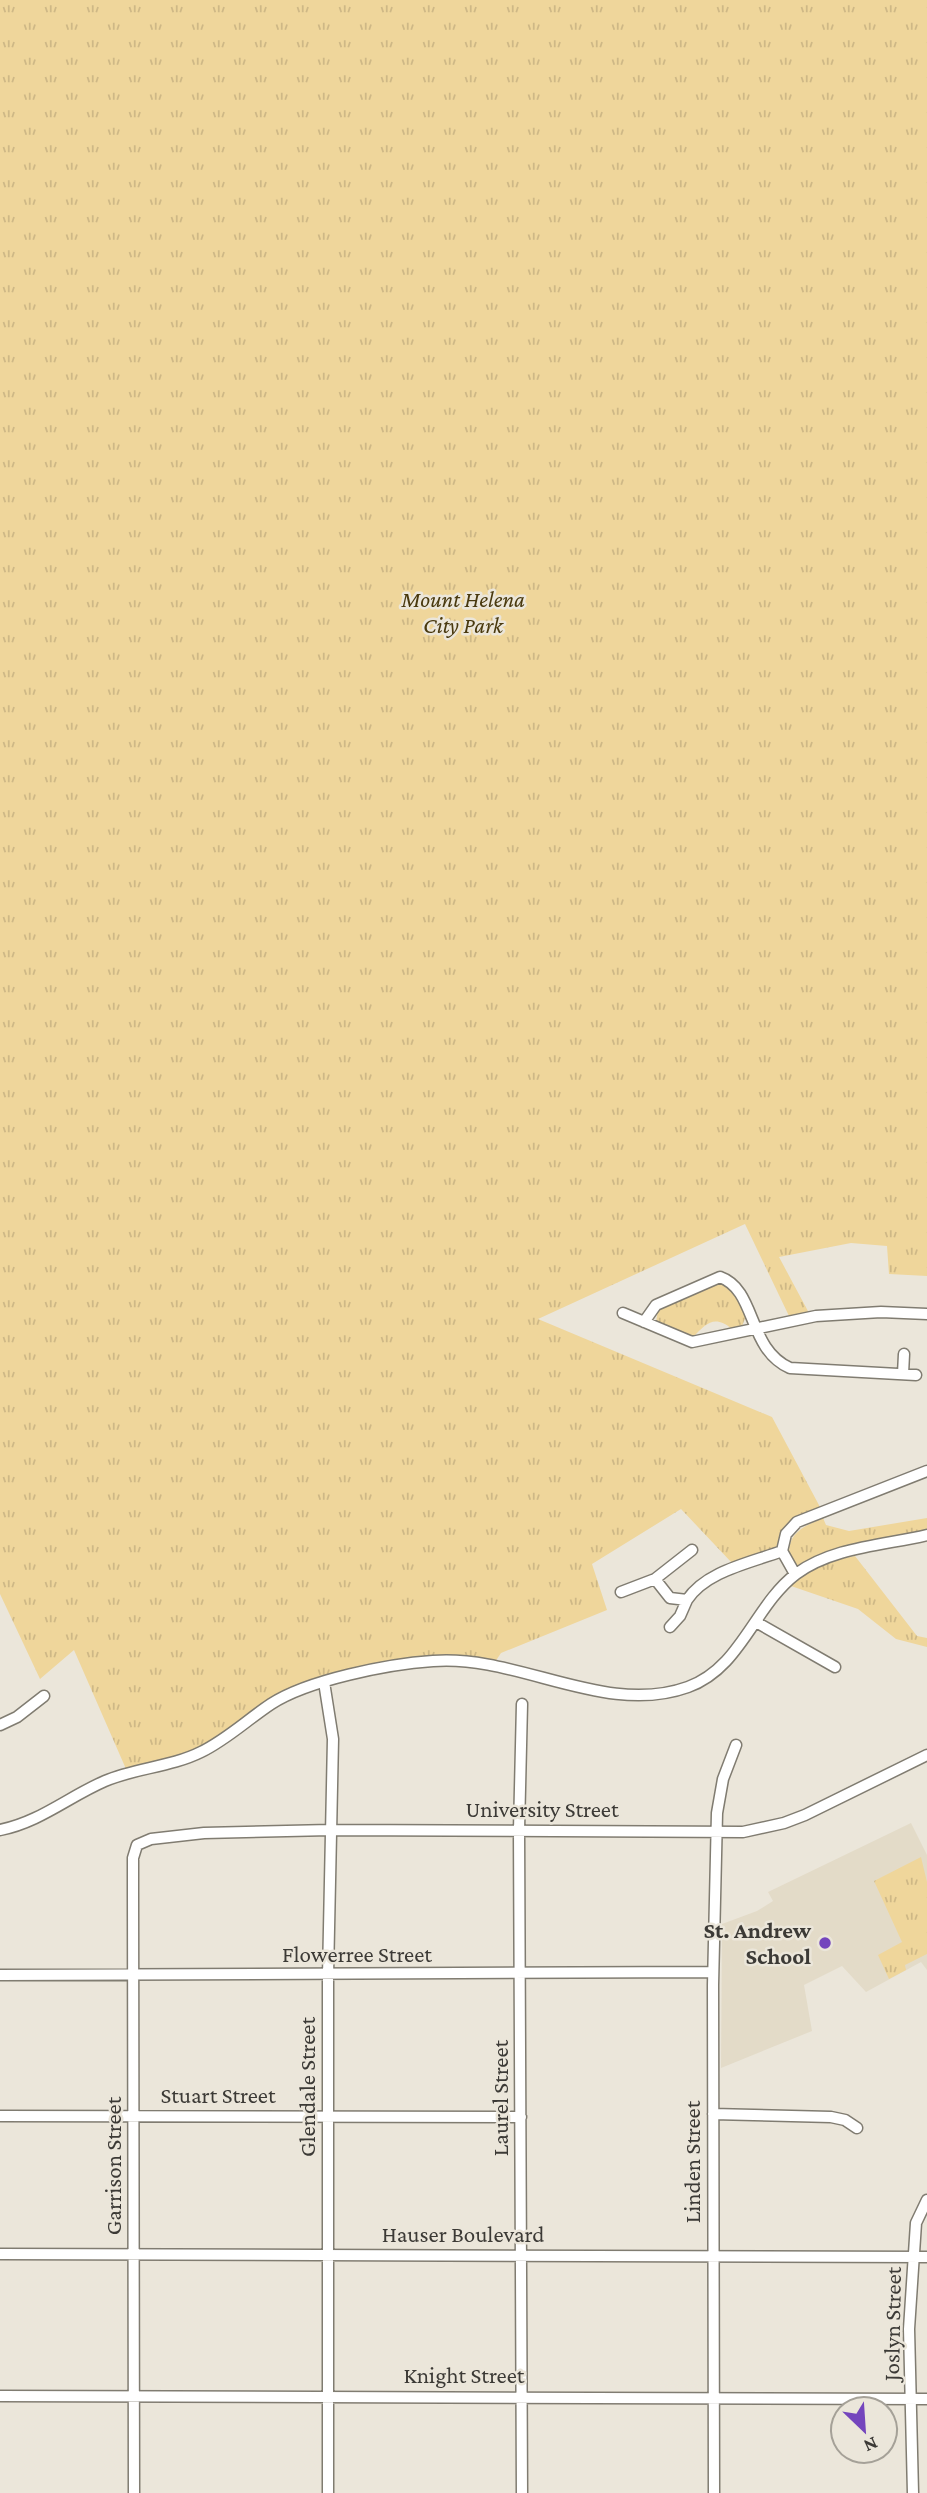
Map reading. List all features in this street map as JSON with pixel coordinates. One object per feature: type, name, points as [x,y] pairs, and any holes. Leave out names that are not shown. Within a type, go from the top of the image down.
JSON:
[{"type":"street","points":[[644,1322],[656,1305],[720,1277],[735,1286],[768,1354],[790,1368],[916,1375]]},
{"type":"street","points":[[623,1314],[692,1342],[817,1315],[881,1312],[927,1314]]},
{"type":"street","points":[[902,1374],[904,1354]]},
{"type":"street","points":[[795,1574],[782,1551],[786,1534],[797,1522],[927,1471]]},
{"type":"street","points":[[0,1830],[23,1825],[103,1782],[200,1753],[272,1704],[307,1686],[324,1682],[433,1661],[453,1661],[618,1692],[664,1694],[690,1687],[720,1668],[795,1574],[820,1560],[840,1553],[927,1535]]},
{"type":"street","points":[[621,1592],[655,1579],[692,1550]]},
{"type":"street","points":[[670,1627],[700,1584],[782,1551]]},
{"type":"street","points":[[655,1579],[670,1598],[687,1601]]},
{"type":"street","points":[[756,1622],[835,1667]]},
{"type":"street","name":"Glendale Street","points":[[324,1682],[333,1740],[328,1976],[328,2493]]},
{"type":"street","points":[[0,1725],[17,1717],[44,1696]]},
{"type":"street","name":"Laurel Street","points":[[522,1704],[519,1830],[522,1976],[522,2493]]},
{"type":"street","name":"Linden Street","points":[[714,2493],[712,2256],[716,1831],[723,1779],[736,1745]]},
{"type":"street","name":"University Street","points":[[141,1842],[204,1833],[330,1830],[743,1832],[784,1823],[927,1755]]},
{"type":"street","name":"Garrison Street","points":[[134,2493],[133,1858],[134,1849],[141,1842]]},
{"type":"street","name":"Flowerree Street","points":[[0,1975],[522,1976],[713,1972]]},
{"type":"street","points":[[713,2114],[831,2117],[857,2128]]},
{"type":"street","name":"Stuart Street","points":[[0,2116],[521,2117]]},
{"type":"street","name":"Joslyn Street","points":[[913,2493],[909,2329],[916,2223],[927,2200]]},
{"type":"street","name":"Hauser Boulevard","points":[[0,2254],[927,2257]]},
{"type":"street","name":"Knight Street","points":[[0,2396],[927,2399]]},
{"type":"shaded area","name":"St. Andrew School","points":[[911,1823],[927,1855],[927,1970],[921,1962],[866,1992],[842,1966],[804,1985],[812,2031],[721,2068],[722,1924],[757,1911],[773,1901],[768,1892]]},
{"type":"green space","name":"Mount Helena City Park","points":[[0,0],[927,0],[927,1276],[889,1274],[887,1246],[851,1243],[779,1257],[809,1313],[789,1316],[745,1224],[538,1319],[772,1417],[820,1507],[789,1522],[774,1552],[732,1563],[681,1509],[592,1564],[607,1610],[501,1653],[495,1662],[464,1657],[314,1681],[201,1749],[126,1769],[74,1650],[40,1679],[0,1594]]},
{"type":"green space","points":[[720,1282],[731,1286],[746,1316],[742,1326],[732,1329],[720,1322],[711,1322],[693,1337],[656,1322],[658,1310]]},
{"type":"green space","points":[[823,1518],[826,1525],[849,1531],[927,1518],[927,1530],[832,1550],[798,1566],[790,1561],[790,1544],[793,1538],[802,1528]]},
{"type":"green space","points":[[855,1556],[917,1636],[927,1638],[927,1647],[896,1639],[858,1609],[791,1586],[820,1566]]},
{"type":"green space","points":[[921,1857],[927,1882],[927,1954],[905,1965],[906,1970],[889,1979],[878,1955],[902,1942],[874,1881]]},
{"type":"place","name":"St. Andrew School","points":[[825,1943]]}]
